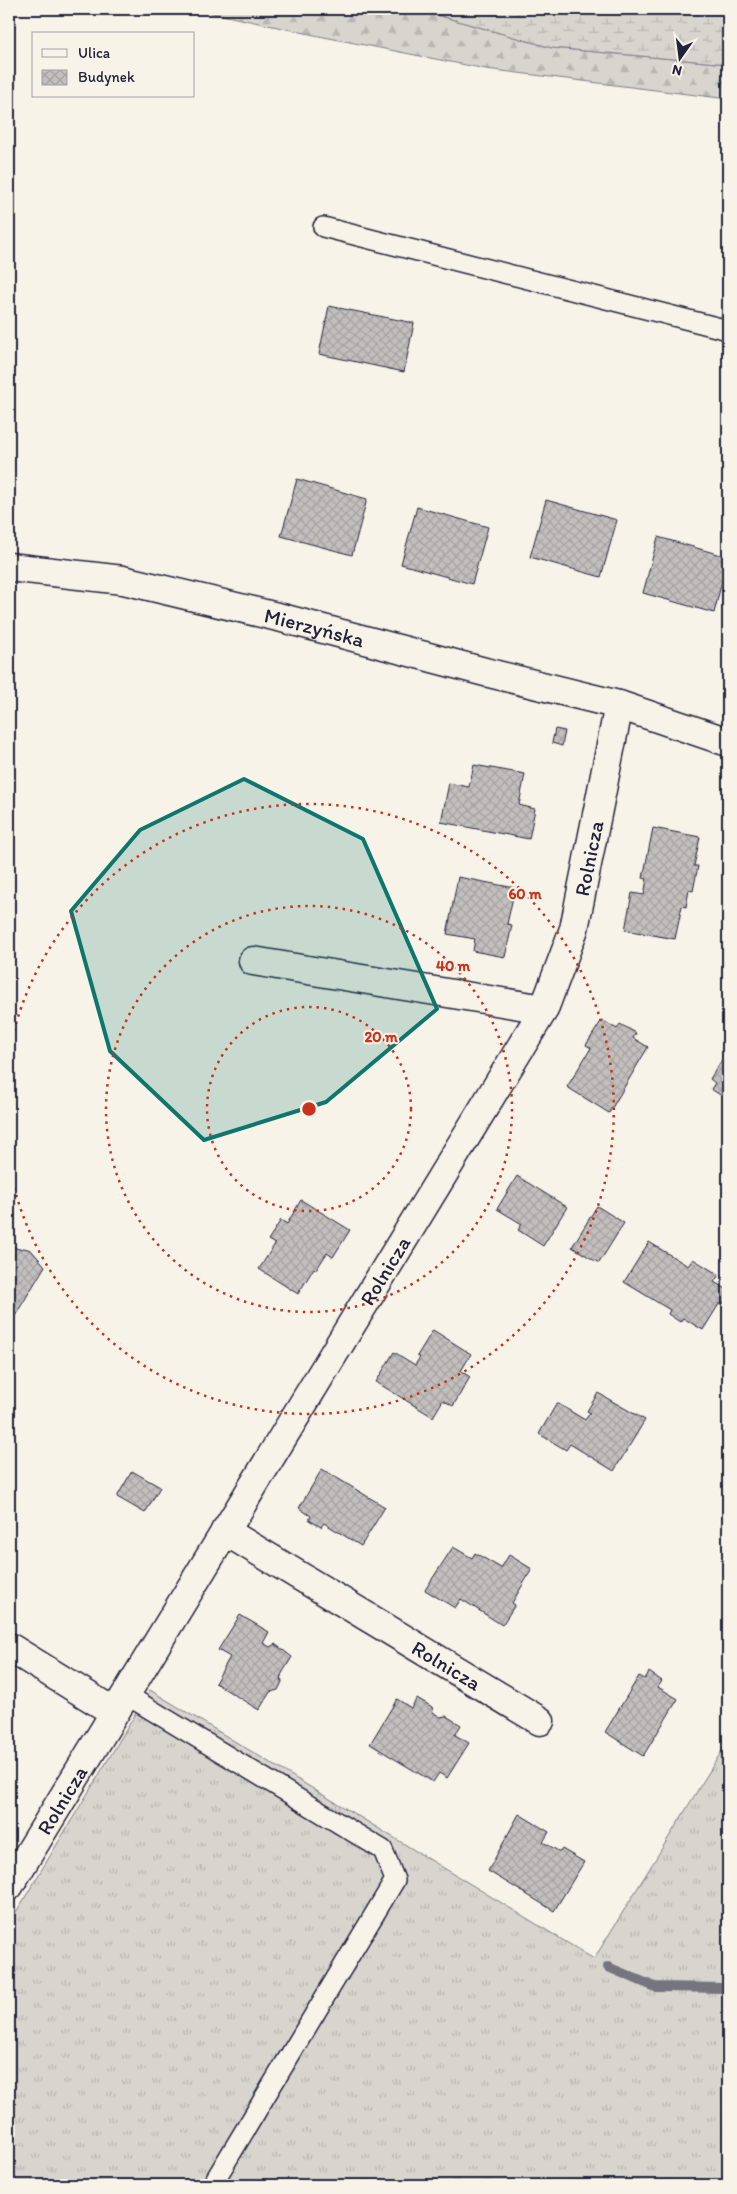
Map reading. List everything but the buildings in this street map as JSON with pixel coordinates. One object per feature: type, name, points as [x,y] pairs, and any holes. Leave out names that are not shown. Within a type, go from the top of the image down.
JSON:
[{"type":"street","name":"Mierzyńska","points":[[9,567],[123,580],[282,618],[485,672],[619,705],[728,742]]},
{"type":"street","name":"Rolnicza","points":[[9,1886],[544,1008],[574,929],[619,705]]},
{"type":"street","points":[[253,961],[544,1008]]},
{"type":"street","name":"Rolnicza","points":[[225,1531],[540,1721]]},
{"type":"street","points":[[9,1647],[120,1703]]},
{"type":"lane","points":[[324,227],[728,330]]},
{"type":"lane","points":[[120,1703],[383,1850],[395,1880],[212,2185]]},
{"type":"highlighted area","points":[[244,779],[363,839],[437,1009],[326,1102],[204,1140],[110,1051],[71,911],[140,830]]},
{"type":"green space","points":[[194,9],[416,9],[552,48],[728,64],[728,99],[486,69]]},
{"type":"green space","points":[[416,9],[728,9],[728,64],[552,48]]},
{"type":"green space","points":[[150,1690],[594,1959],[728,1741],[728,2185],[9,2185],[9,1924]]},
{"type":"waterway","points":[[608,1967],[655,1987],[728,1988]]}]
